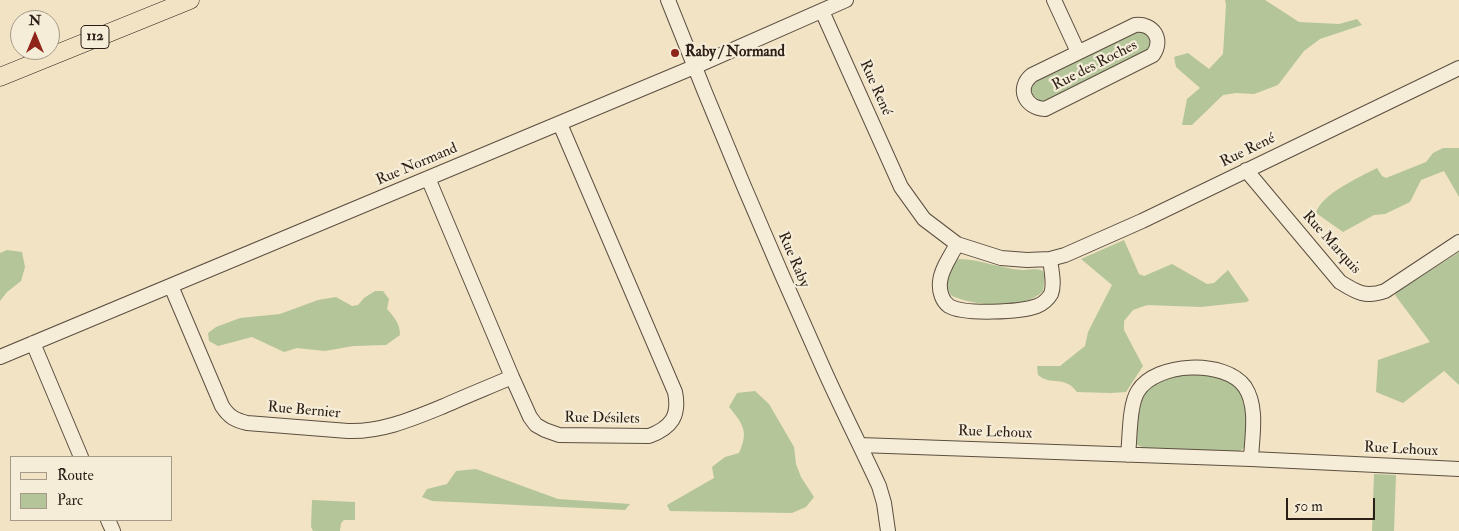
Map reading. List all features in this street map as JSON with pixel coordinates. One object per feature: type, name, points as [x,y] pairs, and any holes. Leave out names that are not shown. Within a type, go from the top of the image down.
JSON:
[{"type":"main road","name":"112","points":[[0,77],[190,0]]},
{"type":"street","name":"Rue Raby","points":[[668,0],[777,265],[879,486],[884,503],[888,531]]},
{"type":"street","name":"Rue Normand","points":[[0,358],[560,124],[846,0]]},
{"type":"street","name":"Rue des Roches","points":[[1054,0],[1078,52]]},
{"type":"street","name":"Rue René","points":[[822,11],[901,187],[924,219],[958,244],[1001,258],[1050,259],[1065,254],[1142,221],[1459,68]]},
{"type":"street","name":"Rue des Roches","points":[[1134,25],[1149,27],[1153,30],[1158,40],[1153,55],[1045,109],[1039,109],[1028,103],[1024,93],[1025,82],[1028,78],[1078,52],[1134,25]]},
{"type":"street","name":"Rue Désilets","points":[[428,178],[512,378],[530,417],[536,425],[559,435],[650,436],[666,428],[676,413],[678,403],[670,377],[560,124]]},
{"type":"street","name":"Rue Marquis","points":[[1246,170],[1340,282],[1355,292],[1374,295],[1385,292],[1459,242]]},
{"type":"street","points":[[958,244],[942,272],[939,284],[940,293],[944,302],[951,307],[970,311],[1022,310],[1045,302],[1051,294],[1052,287],[1050,259]]},
{"type":"street","name":"Rue Bernier","points":[[171,286],[222,406],[227,414],[235,420],[247,423],[348,431],[380,429],[415,418],[512,378]]},
{"type":"street","points":[[34,344],[81,456]]},
{"type":"street","points":[[1128,455],[1133,404],[1137,392],[1145,382],[1156,374],[1170,370],[1199,369],[1222,372],[1235,378],[1244,386],[1250,398],[1253,412],[1251,459]]},
{"type":"street","name":"Rue Lehoux","points":[[860,445],[1251,459],[1459,469]]},
{"type":"green space","points":[[1225,0],[1265,0],[1299,22],[1339,24],[1357,19],[1362,25],[1320,39],[1304,51],[1278,85],[1254,94],[1236,93],[1223,95],[1192,125],[1182,125],[1187,99],[1200,88],[1176,67],[1174,57],[1188,53],[1209,69],[1223,54]]},
{"type":"green space","points":[[1144,31],[1151,39],[1149,50],[1043,102],[1036,101],[1029,90],[1030,84],[1037,80],[1137,32]]},
{"type":"green space","points":[[1443,148],[1459,148],[1459,197],[1444,171],[1421,180],[1410,202],[1385,214],[1374,215],[1343,232],[1316,213],[1325,199],[1361,176],[1377,168],[1382,176],[1386,178],[1426,162],[1433,153]]},
{"type":"green space","points":[[1124,240],[1139,274],[1144,276],[1172,264],[1207,284],[1214,283],[1228,270],[1249,300],[1247,302],[1201,307],[1147,305],[1133,310],[1124,321],[1124,330],[1143,366],[1126,392],[1077,392],[1068,384],[1048,380],[1038,375],[1037,366],[1060,366],[1085,346],[1088,332],[1112,285],[1081,259]]},
{"type":"green space","points":[[7,250],[22,252],[25,267],[21,281],[7,292],[0,301],[0,253]]},
{"type":"green space","points":[[1459,252],[1459,385],[1444,371],[1403,403],[1376,392],[1378,360],[1430,342],[1395,295]]},
{"type":"green space","points":[[959,259],[1015,269],[1043,271],[1045,276],[1043,291],[1024,302],[999,305],[973,302],[952,296],[947,287],[948,276],[955,262]]},
{"type":"green space","points":[[375,291],[383,291],[389,299],[387,309],[395,318],[399,328],[400,335],[386,345],[353,346],[325,351],[297,348],[284,352],[252,337],[218,346],[209,341],[208,333],[216,327],[240,318],[280,314],[318,300],[336,297],[352,306],[358,305],[364,298]]},
{"type":"green space","points":[[1181,374],[1220,376],[1232,381],[1242,391],[1246,404],[1247,441],[1244,448],[1238,452],[1145,448],[1137,445],[1135,421],[1142,395],[1155,381]]},
{"type":"green space","points":[[755,391],[769,404],[794,447],[796,464],[801,477],[814,497],[806,507],[792,513],[670,511],[667,505],[714,478],[712,467],[725,457],[739,453],[744,439],[743,428],[729,407],[737,393]]},
{"type":"green space","points":[[476,469],[558,499],[630,504],[625,510],[432,501],[422,497],[427,489],[447,484],[456,471]]},
{"type":"green space","points":[[1374,474],[1396,475],[1394,531],[1372,531]]},
{"type":"green space","points":[[312,500],[355,502],[355,520],[344,520],[341,523],[340,531],[313,531],[311,527]]},
{"type":"place","name":"Raby / Normand","points":[[675,53]]}]
